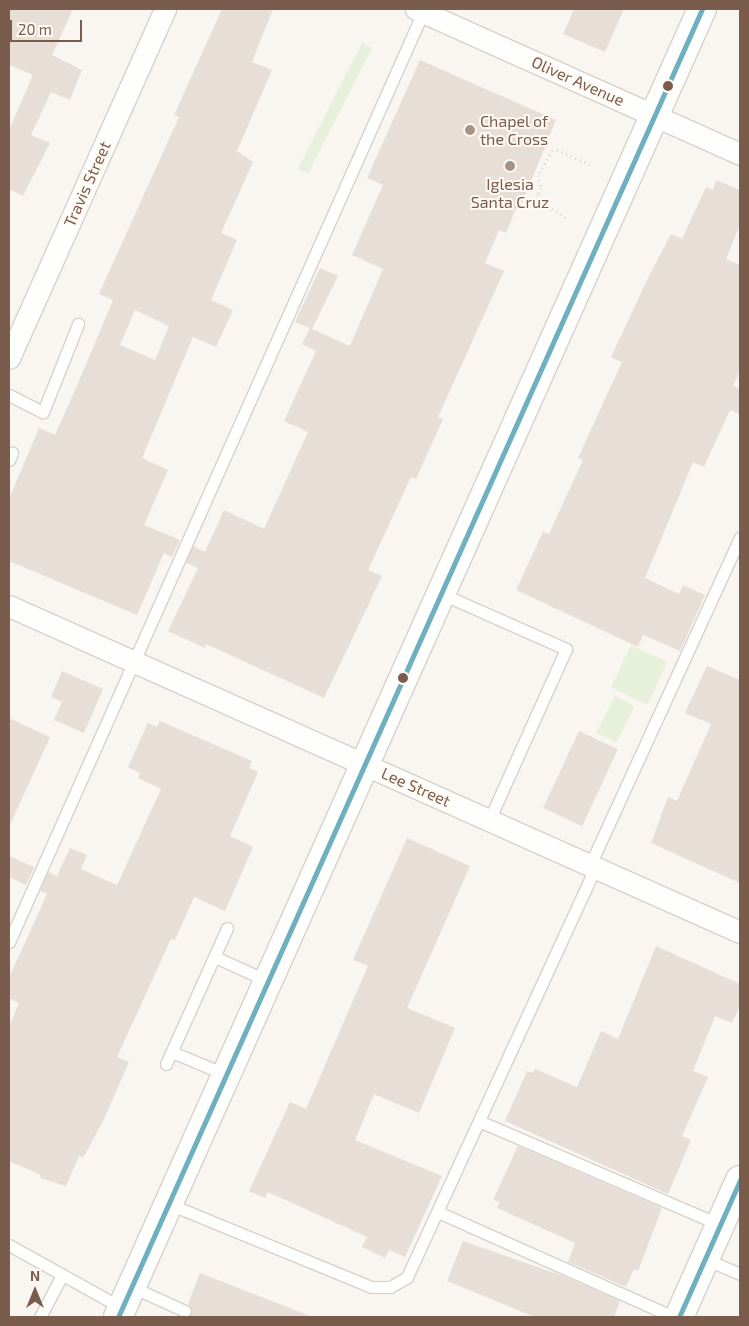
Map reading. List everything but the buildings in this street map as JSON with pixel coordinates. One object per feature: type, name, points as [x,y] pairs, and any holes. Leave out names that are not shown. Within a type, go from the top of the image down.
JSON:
[{"type":"street","name":"Travis Street","points":[[9,358],[165,9]]},
{"type":"street","points":[[123,1304],[269,982],[702,9]]},
{"type":"street","name":"Oliver Avenue","points":[[421,10],[740,154]]},
{"type":"street","name":"Lee Street","points":[[9,606],[740,932]]},
{"type":"street","points":[[679,1317],[740,1180]]},
{"type":"lane","points":[[9,942],[421,10]]},
{"type":"lane","points":[[9,395],[43,412],[78,324]]},
{"type":"lane","points":[[169,1204],[381,1288],[407,1277],[479,1122],[740,538]]},
{"type":"lane","points":[[442,594],[566,649],[489,820]]},
{"type":"lane","points":[[166,1064],[228,928]]},
{"type":"lane","points":[[215,957],[269,982]]},
{"type":"lane","points":[[172,1052],[227,1075]]},
{"type":"lane","points":[[479,1122],[720,1225]]},
{"type":"lane","points":[[438,1212],[674,1317]]},
{"type":"lane","points":[[9,1245],[62,1277],[123,1304],[185,1311]]},
{"type":"lane","points":[[705,1259],[740,1274]]},
{"type":"lane","points":[[40,1317],[62,1277]]},
{"type":"path","points":[[552,150],[538,175],[541,188],[537,195],[539,202],[566,218]]},
{"type":"path","points":[[558,150],[590,164]]},
{"type":"green space","points":[[362,43],[372,48],[308,174],[298,169]]},
{"type":"green space","points":[[631,645],[667,662],[647,705],[611,688]]},
{"type":"green space","points":[[615,696],[635,706],[616,743],[596,733]]},
{"type":"transit line","points":[[118,1317],[702,9]]},
{"type":"transit line","points":[[679,1317],[740,1180]]},
{"type":"place","name":"Chapel of the Cross","points":[[470,130]]},
{"type":"place","name":"Iglesia Santa Cruz","points":[[510,166]]}]
